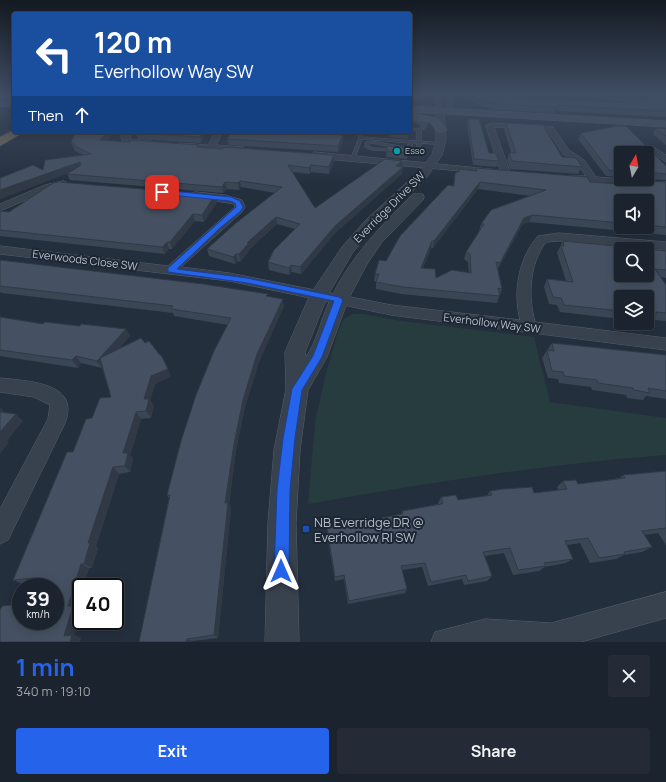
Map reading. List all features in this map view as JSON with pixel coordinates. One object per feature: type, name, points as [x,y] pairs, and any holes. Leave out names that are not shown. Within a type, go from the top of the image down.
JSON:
[{"type":"highway","points":[[0,142],[14,134]]},
{"type":"main road","points":[[440,125],[447,132]]},
{"type":"main road","points":[[631,125],[666,128]]},
{"type":"street","name":"Everridge Drive SW","points":[[282,642],[282,516],[287,450],[297,389],[295,352],[319,295],[347,250],[380,214],[431,164],[437,155],[440,144],[447,132],[447,125]]},
{"type":"street","points":[[505,172],[490,126],[492,125],[550,129],[566,152],[580,162],[593,180]]},
{"type":"street","points":[[211,147],[217,139],[218,134]]},
{"type":"street","points":[[127,136],[157,144]]},
{"type":"street","points":[[172,145],[250,150]]},
{"type":"street","points":[[654,150],[666,159]]},
{"type":"street","points":[[306,154],[431,164],[448,161],[505,172],[518,173]]},
{"type":"street","name":"Everridge Drive SW","points":[[297,389],[317,357],[339,300],[362,258],[395,219],[431,184],[448,161]]},
{"type":"street","points":[[558,177],[666,185]]},
{"type":"street","points":[[0,208],[48,187],[62,184],[76,185]]},
{"type":"street","points":[[171,270],[240,207],[238,202],[231,199],[186,194]]},
{"type":"street","points":[[380,214],[395,219]]},
{"type":"street","points":[[528,327],[522,300],[523,281],[533,254],[542,239],[559,237],[666,246]]},
{"type":"street","name":"Everwoods Close SW","points":[[0,250],[229,277],[319,295]]},
{"type":"street","name":"Everhollow Way SW","points":[[319,295],[422,315],[666,344]]},
{"type":"street","points":[[0,385],[42,392],[57,399],[60,406],[56,423],[0,532]]},
{"type":"street","points":[[445,642],[485,632],[550,640],[666,605]]},
{"type":"lane","points":[[412,129],[419,130],[425,125]]},
{"type":"lane","points":[[411,142],[409,147],[406,148],[371,142],[368,143],[367,147],[372,149],[415,152],[418,150],[419,130]]},
{"type":"lane","points":[[357,134],[360,138]]},
{"type":"lane","points":[[360,138],[440,144]]},
{"type":"lane","points":[[353,158],[360,138]]},
{"type":"green space","points":[[352,314],[364,314],[401,321],[534,337],[550,402],[666,418],[666,455],[487,475],[308,504],[315,423],[325,377],[338,332],[344,319]]},
{"type":"building","points":[[469,125],[481,125],[489,153],[496,153],[499,161],[474,159]]},
{"type":"building","points":[[507,125],[543,125],[562,157],[576,158],[582,167],[512,161],[509,153],[516,153]]},
{"type":"building","points":[[617,126],[626,126],[646,146],[614,146],[614,170],[609,170],[581,133]]},
{"type":"building","points":[[656,128],[666,129],[666,136]]},
{"type":"building","points":[[75,134],[105,134],[100,140],[130,142],[132,140],[198,145],[197,147],[223,149],[224,147],[334,155],[329,167],[311,165],[309,168],[288,165],[315,208],[385,159],[402,161],[396,166],[403,167],[335,226],[300,267],[291,265],[289,268],[268,262],[274,250],[300,224],[276,217],[247,243],[249,243],[239,254],[236,254],[233,257],[207,249],[236,223],[282,187],[240,181],[238,183],[225,182],[222,187],[67,174],[81,165],[80,162],[0,190],[0,178],[33,165],[43,170],[45,160],[91,154],[73,145],[75,144],[71,142]]},
{"type":"building","points":[[152,134],[201,134],[200,137]]},
{"type":"building","points":[[230,134],[343,135],[338,146],[227,139]]},
{"type":"building","points":[[387,146],[408,147],[408,153],[387,151]]},
{"type":"building","points":[[654,154],[666,166],[666,174],[654,173]]},
{"type":"building","points":[[476,168],[587,177],[590,182],[614,184],[614,186],[654,186],[654,181],[666,182],[666,227],[654,226],[654,194],[614,194],[614,222],[532,215],[524,218],[500,263],[496,262],[502,289],[498,288],[500,296],[403,287],[376,282],[379,274],[375,274],[379,260],[386,261],[400,236],[448,185],[454,186],[455,174],[456,172],[459,172],[459,169],[477,171]],"holes":[[[480,182],[546,190],[491,210],[481,224],[484,224],[466,252],[470,254],[471,273],[452,270],[436,278],[435,269],[421,268],[432,241],[434,241]]]},
{"type":"building","points":[[59,182],[215,195],[202,215],[193,214],[170,242],[167,242],[162,247],[0,230],[0,211],[9,212],[53,183]]},
{"type":"building","points":[[563,241],[614,246],[614,282],[654,282],[654,250],[666,251],[666,270],[655,269],[666,285],[666,313],[656,312],[657,314],[654,314],[654,290],[614,290],[614,310],[564,305],[561,298],[553,297],[547,279],[573,282],[561,246],[564,246]]},
{"type":"building","points":[[0,260],[203,284],[268,294],[266,296],[283,299],[257,354],[243,400],[234,444],[225,503],[228,503],[214,635],[187,639],[186,642],[139,642],[170,495],[167,495],[181,441],[196,395],[214,351],[231,318],[171,309],[173,306],[0,286]]},
{"type":"building","points":[[0,317],[43,324],[45,322],[80,326],[81,324],[126,329],[97,361],[76,356],[72,360],[0,350]]},
{"type":"building","points":[[141,338],[145,343],[149,341],[161,355],[168,369],[151,376],[144,399],[149,399],[146,411],[136,412],[123,453],[128,453],[125,466],[113,467],[88,543],[90,543],[84,564],[81,564],[77,578],[72,578],[72,593],[68,606],[72,606],[72,609],[64,636],[72,635],[70,642],[0,642],[0,610],[2,606],[12,605],[12,630],[64,630],[64,578],[14,578],[67,452],[73,452],[86,419],[92,418],[100,398],[111,397],[100,358]]},
{"type":"building","points":[[552,343],[666,355],[666,391],[648,388],[650,393],[634,390],[633,388],[598,383],[597,380],[564,376],[563,372],[552,371],[547,350],[554,351]]},
{"type":"building","points":[[0,412],[16,414],[0,432]]},
{"type":"building","points":[[666,471],[666,528],[642,531],[652,547],[624,552],[625,554],[599,558],[588,538],[565,541],[573,559],[544,563],[546,566],[518,570],[510,548],[483,552],[492,576],[468,581],[466,575],[431,582],[425,563],[401,566],[407,589],[349,601],[344,575],[335,577],[327,528],[343,525],[342,521],[359,518],[360,522],[403,514],[402,511],[441,504],[443,503],[441,497],[456,495],[458,500],[492,495],[490,491],[532,487],[534,493],[567,489],[563,481],[576,480],[578,484],[625,478],[623,475]]},
{"type":"place","name":"Esso","points":[[397,151]]},
{"type":"place","name":"NB Everridge DR @ Everhollow RI SW","points":[[306,529]]},
{"type":"route","points":[[162,192],[231,199],[238,202],[240,207],[171,270],[247,280],[339,300],[317,357],[297,389],[294,403],[287,450],[282,523],[281,571]]}]
